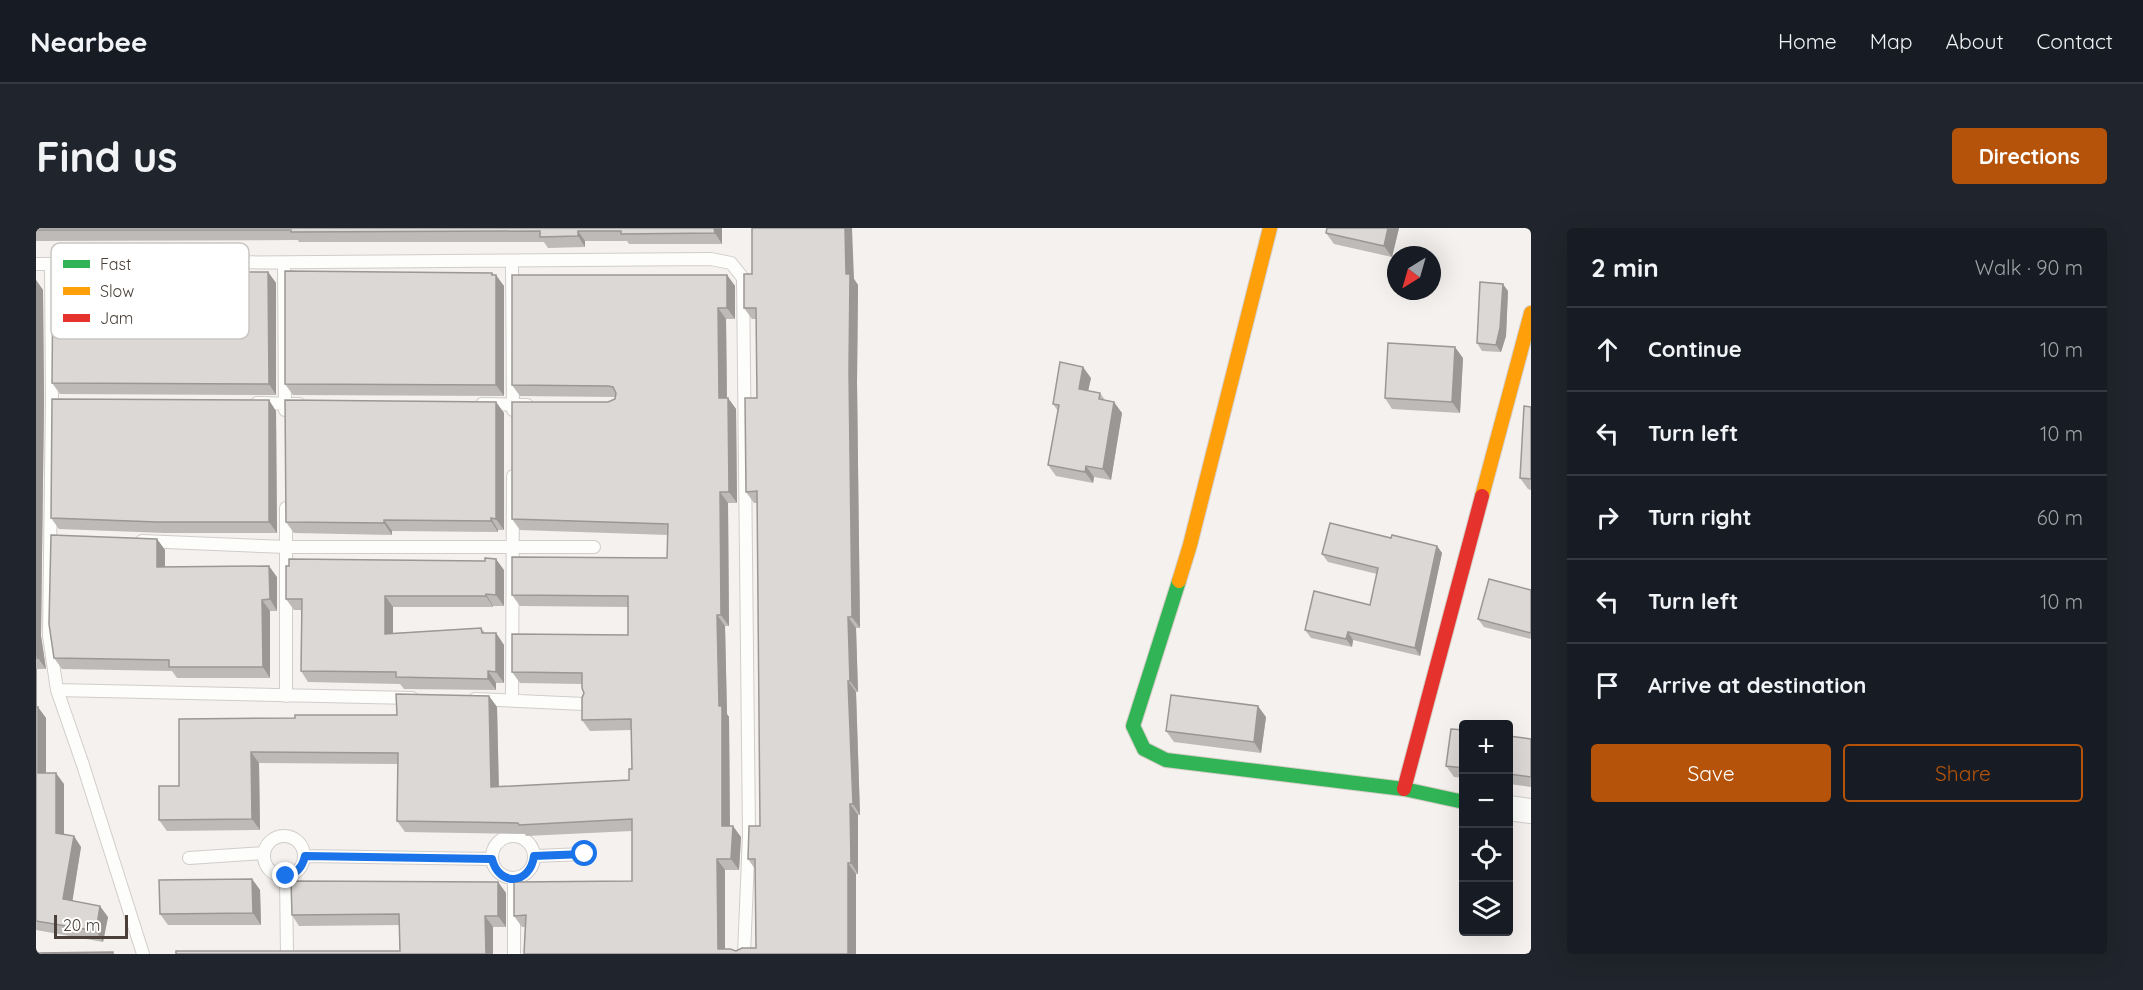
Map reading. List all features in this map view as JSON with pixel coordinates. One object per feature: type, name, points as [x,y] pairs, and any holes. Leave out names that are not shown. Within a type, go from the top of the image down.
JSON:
[{"type":"street","points":[[1270,228],[1190,545],[1133,726],[1144,749],[1166,760],[1404,789],[1459,801]]},
{"type":"street","points":[[1404,789],[1531,313]]},
{"type":"street","points":[[1513,809],[1531,811]]},
{"type":"lane","points":[[249,263],[711,259],[731,263],[743,278],[749,835],[744,954]]},
{"type":"lane","points":[[512,262],[513,428]]},
{"type":"lane","points":[[284,263],[285,428]]},
{"type":"lane","points":[[36,264],[51,264]]},
{"type":"lane","points":[[55,339],[58,402],[55,537],[49,636],[57,690],[143,954]]},
{"type":"lane","points":[[239,403],[309,404]]},
{"type":"lane","points":[[465,404],[536,405]]},
{"type":"lane","points":[[512,699],[513,464]]},
{"type":"lane","points":[[286,499],[286,696]]},
{"type":"lane","points":[[132,540],[287,547],[594,547]]},
{"type":"lane","points":[[57,690],[429,698]]},
{"type":"lane","points":[[465,699],[512,699],[584,704]]},
{"type":"lane","points":[[281,835],[298,840],[305,856],[303,866],[296,873],[286,876],[277,875],[269,870],[264,853],[273,838],[281,835]]},
{"type":"lane","points":[[512,836],[526,840],[534,856],[529,872],[514,879],[506,878],[499,873],[492,859],[497,843],[503,838],[512,836]]},
{"type":"lane","points":[[189,858],[264,853]]},
{"type":"lane","points":[[534,856],[585,854]]},
{"type":"lane","points":[[305,856],[492,859]]},
{"type":"lane","points":[[286,876],[287,954]]},
{"type":"lane","points":[[514,879],[514,954]]},
{"type":"building","points":[[36,228],[714,228],[715,233],[621,234],[621,231],[578,231],[578,236],[540,237],[540,231],[291,232],[291,230],[36,230]]},
{"type":"building","points":[[752,228],[845,228],[846,274],[850,274],[852,617],[848,617],[850,681],[848,681],[853,804],[850,804],[851,863],[848,863],[848,954],[524,954],[526,915],[514,916],[514,882],[632,881],[632,819],[519,825],[518,823],[397,821],[398,753],[251,752],[252,819],[159,820],[159,786],[179,786],[179,719],[295,718],[295,715],[397,715],[396,694],[489,696],[491,787],[629,780],[629,769],[632,769],[631,719],[582,720],[584,693],[582,673],[512,672],[512,634],[628,635],[628,596],[512,595],[512,557],[667,558],[668,524],[512,519],[512,402],[608,402],[615,399],[616,393],[613,387],[608,386],[512,385],[512,275],[727,275],[727,308],[718,308],[719,398],[728,398],[729,492],[720,492],[721,615],[717,615],[719,706],[722,706],[722,826],[733,826],[731,859],[717,859],[718,949],[736,951],[742,948],[756,948],[755,859],[748,859],[749,826],[760,826],[757,491],[746,492],[745,398],[757,398],[756,308],[744,308],[744,274],[752,274]]},
{"type":"building","points":[[1327,228],[1388,228],[1384,246],[1326,233]]},
{"type":"building","points":[[285,271],[492,273],[496,275],[496,385],[285,384]]},
{"type":"building","points":[[249,272],[268,272],[269,384],[52,383],[52,339],[249,339]]},
{"type":"building","points":[[1480,282],[1503,284],[1500,328],[1496,345],[1477,343]]},
{"type":"building","points":[[1388,343],[1455,347],[1452,402],[1385,398]]},
{"type":"building","points":[[1060,362],[1083,367],[1079,389],[1100,393],[1099,399],[1114,402],[1103,469],[1086,466],[1085,472],[1048,465],[1059,405],[1053,404]]},
{"type":"building","points":[[52,399],[269,400],[269,522],[157,522],[51,518]]},
{"type":"building","points":[[285,400],[496,402],[496,519],[491,518],[491,521],[384,520],[384,523],[286,522]]},
{"type":"building","points":[[1524,406],[1531,407],[1531,479],[1520,478]]},
{"type":"building","points":[[1330,523],[1391,538],[1392,535],[1437,546],[1415,648],[1348,632],[1346,639],[1305,630],[1314,591],[1370,605],[1378,568],[1322,554]]},
{"type":"building","points":[[51,535],[157,539],[157,567],[269,566],[270,599],[262,600],[263,667],[169,667],[169,660],[54,658],[49,624]]},
{"type":"building","points":[[485,558],[496,559],[496,595],[385,596],[385,634],[481,628],[482,633],[496,633],[496,672],[488,671],[488,679],[396,677],[396,672],[301,671],[302,599],[286,599],[286,566],[289,566],[289,559],[485,561]]},
{"type":"building","points":[[1489,579],[1531,590],[1531,633],[1478,619]]},
{"type":"building","points":[[1171,695],[1258,706],[1254,742],[1166,731]]},
{"type":"building","points":[[36,707],[38,707],[38,773],[56,773],[56,833],[74,836],[63,899],[100,906],[96,931],[36,921]]},
{"type":"building","points":[[1451,729],[1459,730],[1459,767],[1446,766]]},
{"type":"building","points":[[1513,737],[1531,739],[1531,777],[1513,775]]},
{"type":"building","points":[[252,879],[253,913],[160,914],[159,880]]},
{"type":"building","points":[[291,881],[498,882],[498,916],[485,916],[486,954],[176,954],[176,951],[400,951],[399,914],[292,915]]},
{"type":"building","points":[[113,952],[113,954],[36,954],[36,953]]},
{"type":"traffic: fast","points":[[1179,581],[1133,726],[1144,749],[1166,760],[1404,789],[1459,801]]},
{"type":"traffic: slow","points":[[1179,581],[1270,228]]},
{"type":"traffic: slow","points":[[1482,496],[1531,313]]},
{"type":"traffic: jam","points":[[1404,789],[1482,496]]},
{"type":"route","points":[[286,876],[296,873],[303,866],[305,856],[492,859],[499,873],[506,878],[514,879],[529,872],[534,856],[585,854]]}]
